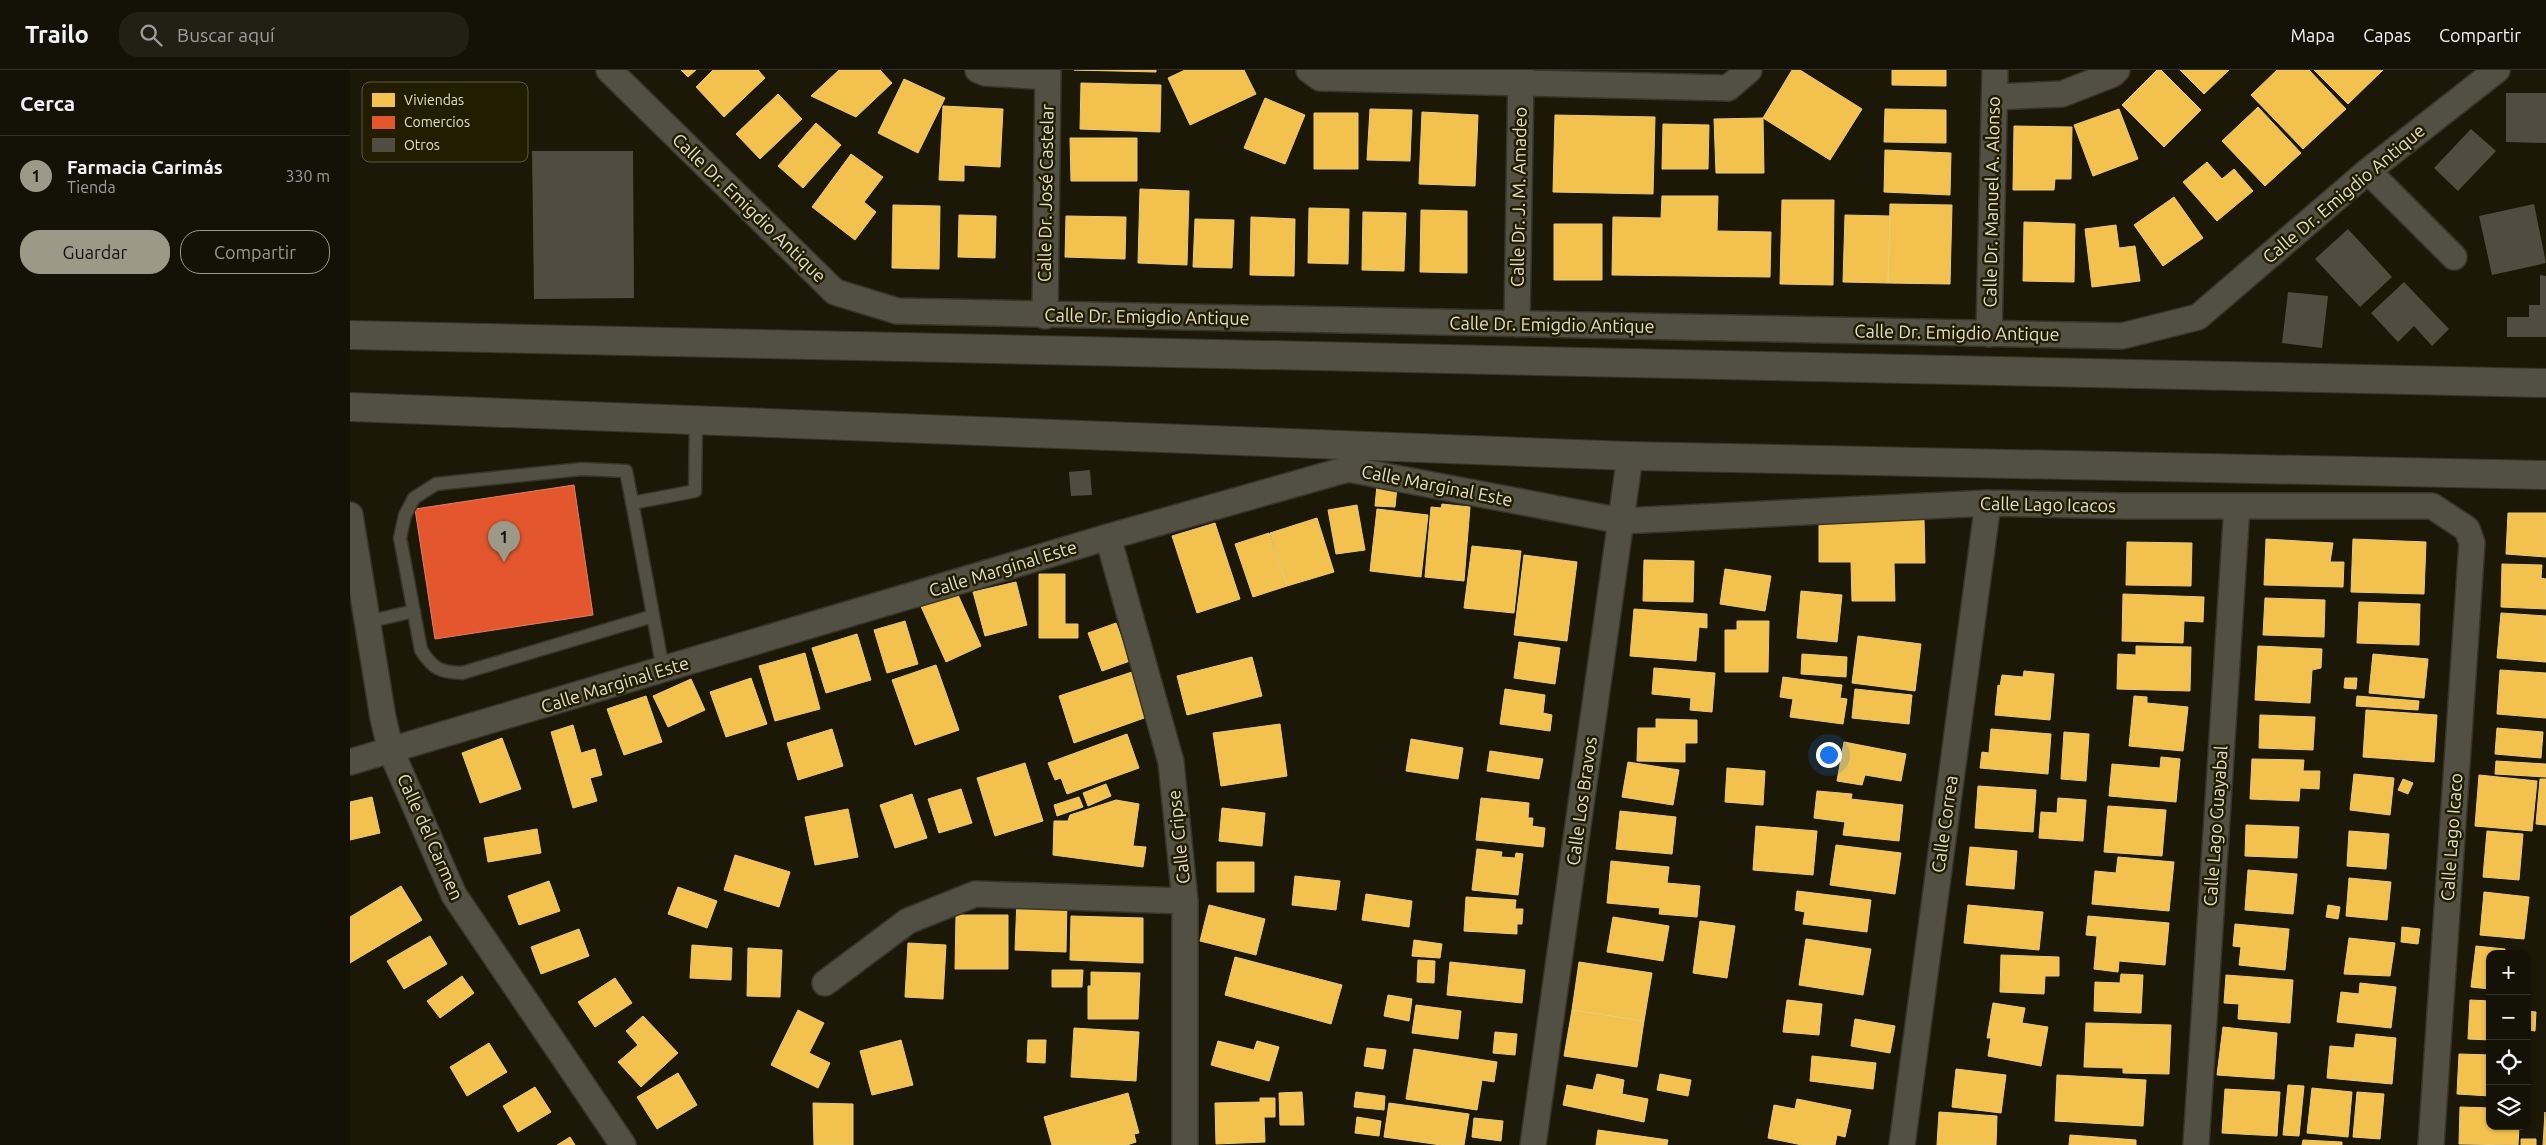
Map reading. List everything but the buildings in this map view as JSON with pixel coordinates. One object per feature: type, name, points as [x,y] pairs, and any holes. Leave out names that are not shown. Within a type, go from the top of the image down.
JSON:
[{"type":"street","name":"Calle Dr. Emigdio Antique","points":[[609,70],[835,292],[898,311],[1045,316],[2122,336],[2198,317],[2368,171],[2497,70]]},
{"type":"street","points":[[978,70],[985,73],[1048,73]]},
{"type":"street","points":[[1309,70],[1320,78],[1521,77],[1728,88],[1749,70]]},
{"type":"street","name":"Calle Dr. Manuel A. Alonso","points":[[1989,334],[1995,70]]},
{"type":"street","points":[[1994,97],[2062,94],[2113,74],[2117,70]]},
{"type":"street","name":"Calle Dr. José Castelar","points":[[1045,316],[1048,73]]},
{"type":"street","name":"Calle Dr. J. M. Amadeo","points":[[1517,324],[1521,77]]},
{"type":"street","points":[[2368,171],[2454,257]]},
{"type":"street","points":[[350,335],[2546,383]]},
{"type":"street","points":[[350,407],[1630,456],[2546,475]]},
{"type":"street","name":"Calle Los Bravos","points":[[1533,1145],[1630,456]]},
{"type":"street","name":"Calle Marginal Este","points":[[350,762],[392,752],[1108,537],[1348,469],[1622,521]]},
{"type":"street","name":"Calle Lago Icacos","points":[[1622,521],[1988,503],[2432,506],[2467,529]]},
{"type":"street","name":"Calle Correa","points":[[1902,1145],[1988,503]]},
{"type":"street","name":"Calle Lago Guayabal","points":[[2196,1145],[2237,506]]},
{"type":"street","name":"Calle del Carmen","points":[[350,515],[383,718],[392,752],[454,895],[623,1145]]},
{"type":"street","name":"Calle Lago Icaco","points":[[2431,1145],[2472,543],[2467,529]]},
{"type":"street","name":"Calle Cripse","points":[[1108,537],[1171,762],[1185,901],[1185,1145]]},
{"type":"street","points":[[826,983],[908,921],[974,894],[1185,901]]},
{"type":"lane","points":[[632,504],[695,492],[696,420]]},
{"type":"lane","points":[[653,616],[462,673],[445,672],[430,664],[421,650],[400,538],[405,516],[414,498],[436,484],[582,469],[626,471],[632,504],[653,616],[663,670]]},
{"type":"lane","points":[[367,622],[414,611]]},
{"type":"place","name":"Farmacia Carimás","points":[[504,562]]}]
